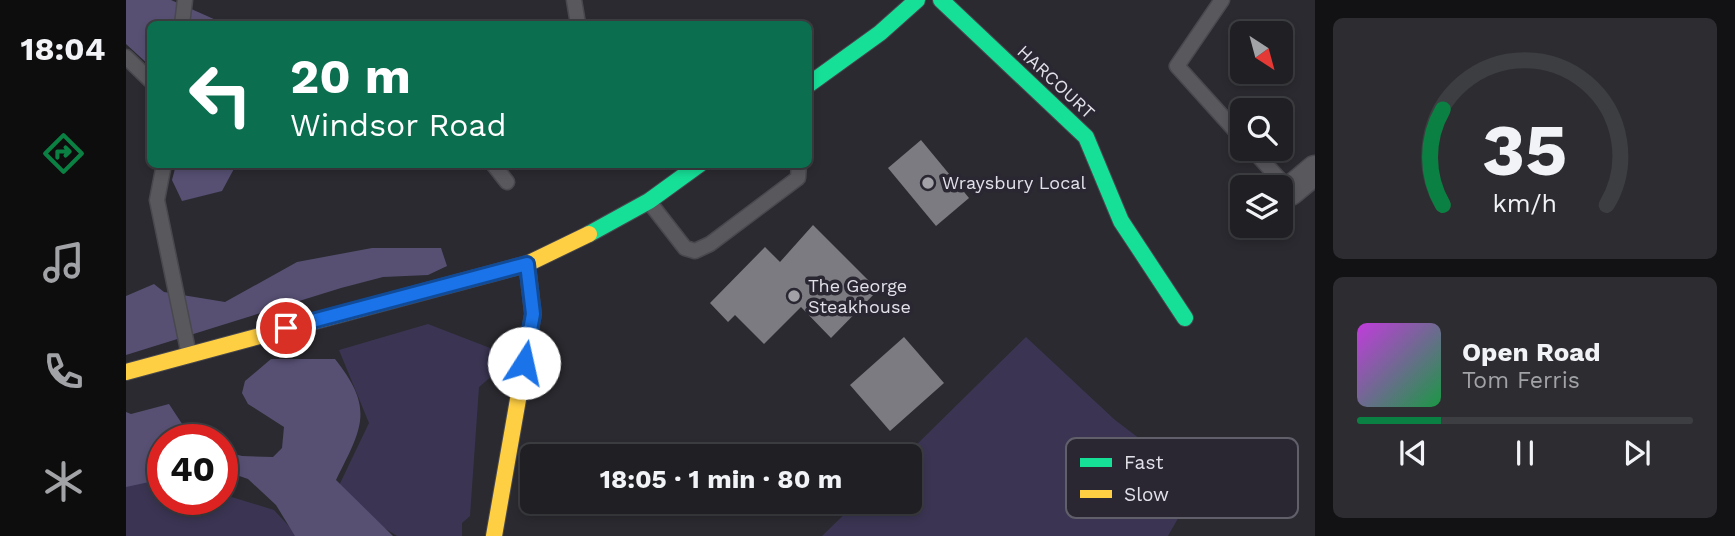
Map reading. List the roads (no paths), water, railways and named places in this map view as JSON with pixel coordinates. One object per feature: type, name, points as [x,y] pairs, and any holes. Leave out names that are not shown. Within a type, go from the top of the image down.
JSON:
[{"type":"main road","points":[[812,82],[880,33],[917,0]]},
{"type":"main road","name":"HARCOURT","points":[[941,0],[1086,137],[1121,221],[1185,318]]},
{"type":"main road","points":[[126,372],[527,264],[611,223],[649,201],[694,168]]},
{"type":"main road","points":[[494,536],[533,314],[527,264]]},
{"type":"street","points":[[1293,188],[1315,170]]},
{"type":"lane","points":[[182,21],[185,0]]},
{"type":"lane","points":[[575,0],[578,21]]},
{"type":"lane","points":[[1222,0],[1177,66],[1230,125]]},
{"type":"lane","points":[[126,57],[147,77]]},
{"type":"lane","points":[[1263,161],[1276,175]]},
{"type":"lane","points":[[163,168],[157,200],[189,355]]},
{"type":"lane","points":[[497,168],[507,182]]},
{"type":"lane","points":[[649,201],[685,248],[695,251],[710,244],[798,178],[799,168]]},
{"type":"place","name":"Wraysbury Local","points":[[928,183]]},
{"type":"place","name":"The George Steakhouse","points":[[794,296]]}]
